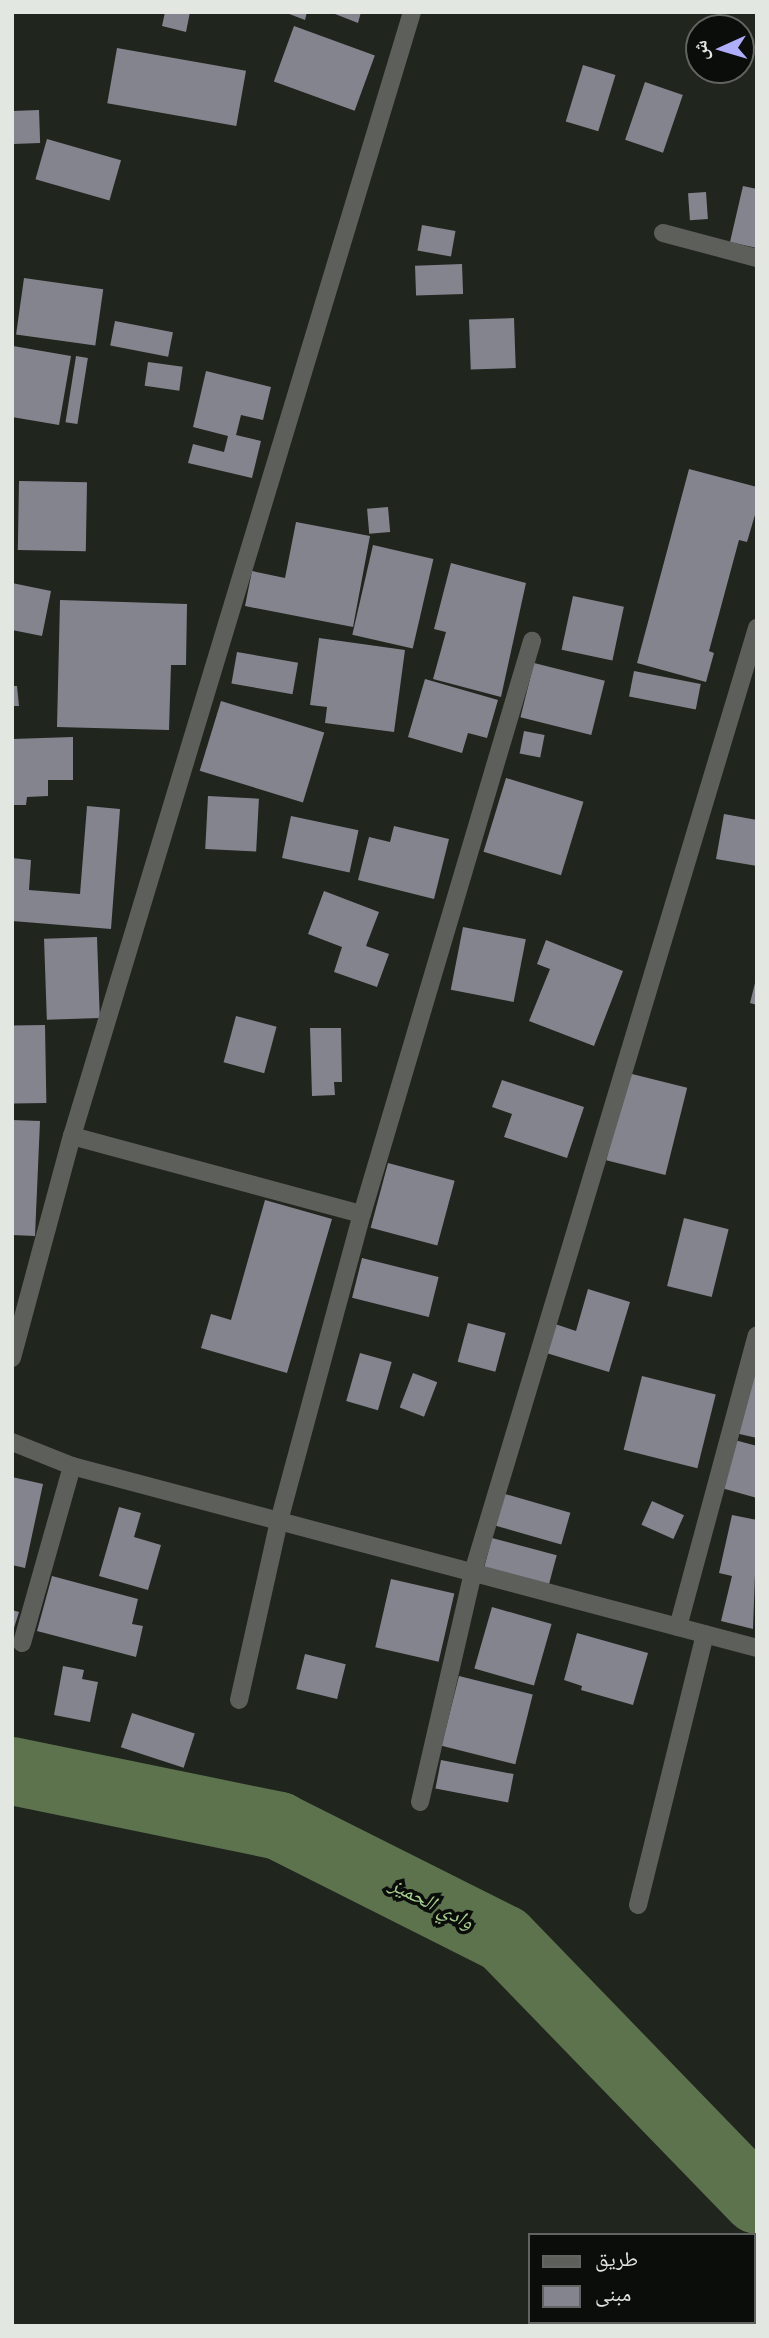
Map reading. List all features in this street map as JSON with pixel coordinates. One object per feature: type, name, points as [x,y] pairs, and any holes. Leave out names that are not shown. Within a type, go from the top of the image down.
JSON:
[{"type":"street","points":[[12,1358],[72,1136],[412,12]]},
{"type":"street","points":[[663,233],[757,258]]},
{"type":"street","points":[[420,1802],[473,1572],[757,628]]},
{"type":"street","points":[[239,1700],[279,1521],[362,1214],[533,642]]},
{"type":"street","points":[[72,1136],[362,1214]]},
{"type":"street","points":[[678,1627],[757,1335]]},
{"type":"street","points":[[12,1441],[72,1466],[757,1648]]},
{"type":"street","points":[[22,1643],[72,1466]]},
{"type":"street","points":[[638,1905],[705,1634]]},
{"type":"building","points":[[165,12],[190,12],[186,32],[162,26]]},
{"type":"building","points":[[284,12],[307,12],[305,20]]},
{"type":"building","points":[[330,12],[361,12],[358,23]]},
{"type":"building","points":[[294,26],[375,55],[355,111],[274,81]]},
{"type":"building","points":[[117,48],[246,71],[236,126],[107,103]]},
{"type":"building","points":[[583,65],[616,75],[598,131],[566,121]]},
{"type":"building","points":[[645,82],[683,95],[663,153],[625,140]]},
{"type":"building","points":[[39,110],[40,143],[13,144],[12,111]]},
{"type":"building","points":[[47,139],[121,160],[109,201],[35,179]]},
{"type":"building","points":[[743,186],[757,189],[757,248],[730,242]]},
{"type":"building","points":[[706,192],[708,219],[690,220],[688,193]]},
{"type":"building","points":[[422,225],[455,231],[451,257],[417,251]]},
{"type":"building","points":[[462,264],[463,294],[416,296],[415,266]]},
{"type":"building","points":[[24,278],[103,289],[95,346],[16,334]]},
{"type":"building","points":[[514,318],[516,368],[471,370],[469,320]]},
{"type":"building","points":[[115,321],[173,332],[168,357],[110,346]]},
{"type":"building","points":[[13,346],[71,356],[59,425],[12,417]]},
{"type":"building","points":[[76,356],[88,358],[77,424],[66,422]]},
{"type":"building","points":[[148,362],[183,367],[179,391],[145,386]]},
{"type":"building","points":[[206,371],[271,387],[263,420],[241,415],[236,435],[261,441],[252,478],[188,463],[193,444],[224,452],[228,436],[193,427]]},
{"type":"building","points":[[689,469],[757,487],[757,508],[747,542],[739,540],[709,651],[714,653],[706,682],[637,663]]},
{"type":"building","points":[[19,481],[87,482],[86,551],[18,550]]},
{"type":"building","points":[[388,507],[390,532],[369,534],[367,509]]},
{"type":"building","points":[[296,522],[370,536],[353,627],[245,606],[252,571],[285,578]]},
{"type":"building","points":[[373,545],[433,559],[413,649],[352,635]]},
{"type":"building","points":[[451,563],[526,583],[501,697],[433,679],[446,632],[434,629]]},
{"type":"building","points":[[12,583],[51,591],[42,636],[12,630]]},
{"type":"building","points":[[573,596],[624,607],[612,661],[562,650]]},
{"type":"building","points":[[60,600],[187,604],[186,665],[171,665],[169,730],[57,727]]},
{"type":"building","points":[[319,638],[405,650],[394,732],[325,723],[327,707],[310,705]]},
{"type":"building","points":[[237,652],[298,663],[293,694],[231,684]]},
{"type":"building","points":[[534,663],[605,681],[591,735],[520,717]]},
{"type":"building","points":[[634,671],[701,684],[696,709],[629,697]]},
{"type":"building","points":[[425,679],[498,700],[487,738],[468,733],[462,753],[408,737]]},
{"type":"building","points":[[12,686],[17,686],[19,706],[12,706]]},
{"type":"building","points":[[221,701],[324,733],[303,802],[200,771]]},
{"type":"building","points":[[524,731],[545,735],[540,758],[520,754]]},
{"type":"building","points":[[73,737],[73,780],[48,780],[48,796],[27,797],[26,805],[12,805],[12,739]]},
{"type":"building","points":[[506,778],[583,802],[561,875],[483,852]]},
{"type":"building","points":[[208,796],[259,799],[256,852],[205,849]]},
{"type":"building","points":[[87,806],[120,809],[111,929],[12,921],[12,858],[31,860],[29,890],[80,894]]},
{"type":"building","points":[[724,814],[757,820],[757,866],[716,859]]},
{"type":"building","points":[[291,816],[358,830],[350,872],[282,858]]},
{"type":"building","points":[[394,826],[449,839],[434,899],[358,880],[369,837],[390,842]]},
{"type":"building","points":[[324,891],[379,912],[366,946],[389,954],[377,987],[334,972],[342,947],[308,934]]},
{"type":"building","points":[[463,927],[526,939],[514,1002],[451,990]]},
{"type":"building","points":[[97,937],[100,1018],[47,1020],[44,939]]},
{"type":"building","points":[[546,940],[623,971],[594,1046],[529,1021],[550,969],[537,964]]},
{"type":"building","points":[[757,979],[757,1005],[750,1003]]},
{"type":"building","points":[[236,1016],[277,1027],[264,1073],[224,1062]]},
{"type":"building","points":[[45,1025],[46,1103],[13,1104],[12,1026]]},
{"type":"building","points":[[310,1028],[341,1028],[342,1082],[334,1082],[335,1095],[312,1096]]},
{"type":"building","points":[[628,1073],[687,1088],[665,1175],[606,1160]]},
{"type":"building","points":[[502,1080],[584,1107],[567,1158],[504,1137],[512,1114],[492,1107]]},
{"type":"building","points":[[12,1120],[40,1121],[35,1236],[12,1235]]},
{"type":"building","points":[[388,1163],[455,1181],[437,1246],[371,1228]]},
{"type":"building","points":[[265,1200],[332,1219],[287,1373],[201,1348],[211,1314],[231,1320]]},
{"type":"building","points":[[684,1218],[729,1229],[712,1297],[667,1286]]},
{"type":"building","points":[[362,1258],[439,1277],[429,1317],[352,1298]]},
{"type":"building","points":[[588,1289],[630,1302],[609,1372],[543,1352],[552,1323],[576,1331]]},
{"type":"building","points":[[468,1323],[506,1333],[495,1372],[458,1362]]},
{"type":"building","points":[[757,1340],[757,1438],[735,1433]]},
{"type":"building","points":[[360,1353],[392,1362],[378,1410],[346,1401]]},
{"type":"building","points":[[413,1373],[437,1382],[424,1417],[400,1408]]},
{"type":"building","points":[[642,1376],[716,1394],[697,1468],[624,1450]]},
{"type":"building","points":[[731,1439],[757,1446],[757,1498],[718,1487]]},
{"type":"building","points":[[12,1477],[43,1484],[25,1568],[12,1565]]},
{"type":"building","points":[[505,1494],[570,1513],[561,1544],[496,1526]]},
{"type":"building","points":[[652,1501],[684,1515],[673,1539],[641,1525]]},
{"type":"building","points":[[119,1507],[141,1513],[134,1537],[161,1545],[148,1590],[99,1576]]},
{"type":"building","points":[[732,1515],[757,1520],[753,1629],[721,1621],[732,1576],[719,1573]]},
{"type":"building","points":[[492,1538],[557,1555],[549,1585],[484,1568]]},
{"type":"building","points":[[52,1576],[138,1599],[132,1624],[143,1626],[136,1657],[37,1631]]},
{"type":"building","points":[[391,1579],[454,1594],[439,1662],[375,1647]]},
{"type":"building","points":[[492,1607],[552,1624],[534,1686],[474,1669]]},
{"type":"building","points":[[12,1610],[19,1612],[13,1631],[12,1631]]},
{"type":"building","points":[[577,1633],[648,1653],[633,1705],[581,1690],[582,1686],[564,1680]]},
{"type":"building","points":[[305,1654],[346,1664],[337,1699],[296,1689]]},
{"type":"building","points":[[63,1666],[84,1670],[82,1679],[98,1682],[90,1722],[54,1715]]},
{"type":"building","points":[[459,1676],[533,1694],[515,1764],[442,1746]]},
{"type":"building","points":[[132,1713],[195,1733],[184,1768],[121,1747]]},
{"type":"building","points":[[441,1760],[514,1774],[508,1803],[435,1788]]},
{"type":"waterway","name":"وادي الحميز","points":[[12,1771],[279,1826],[504,1939],[757,2200]]}]
